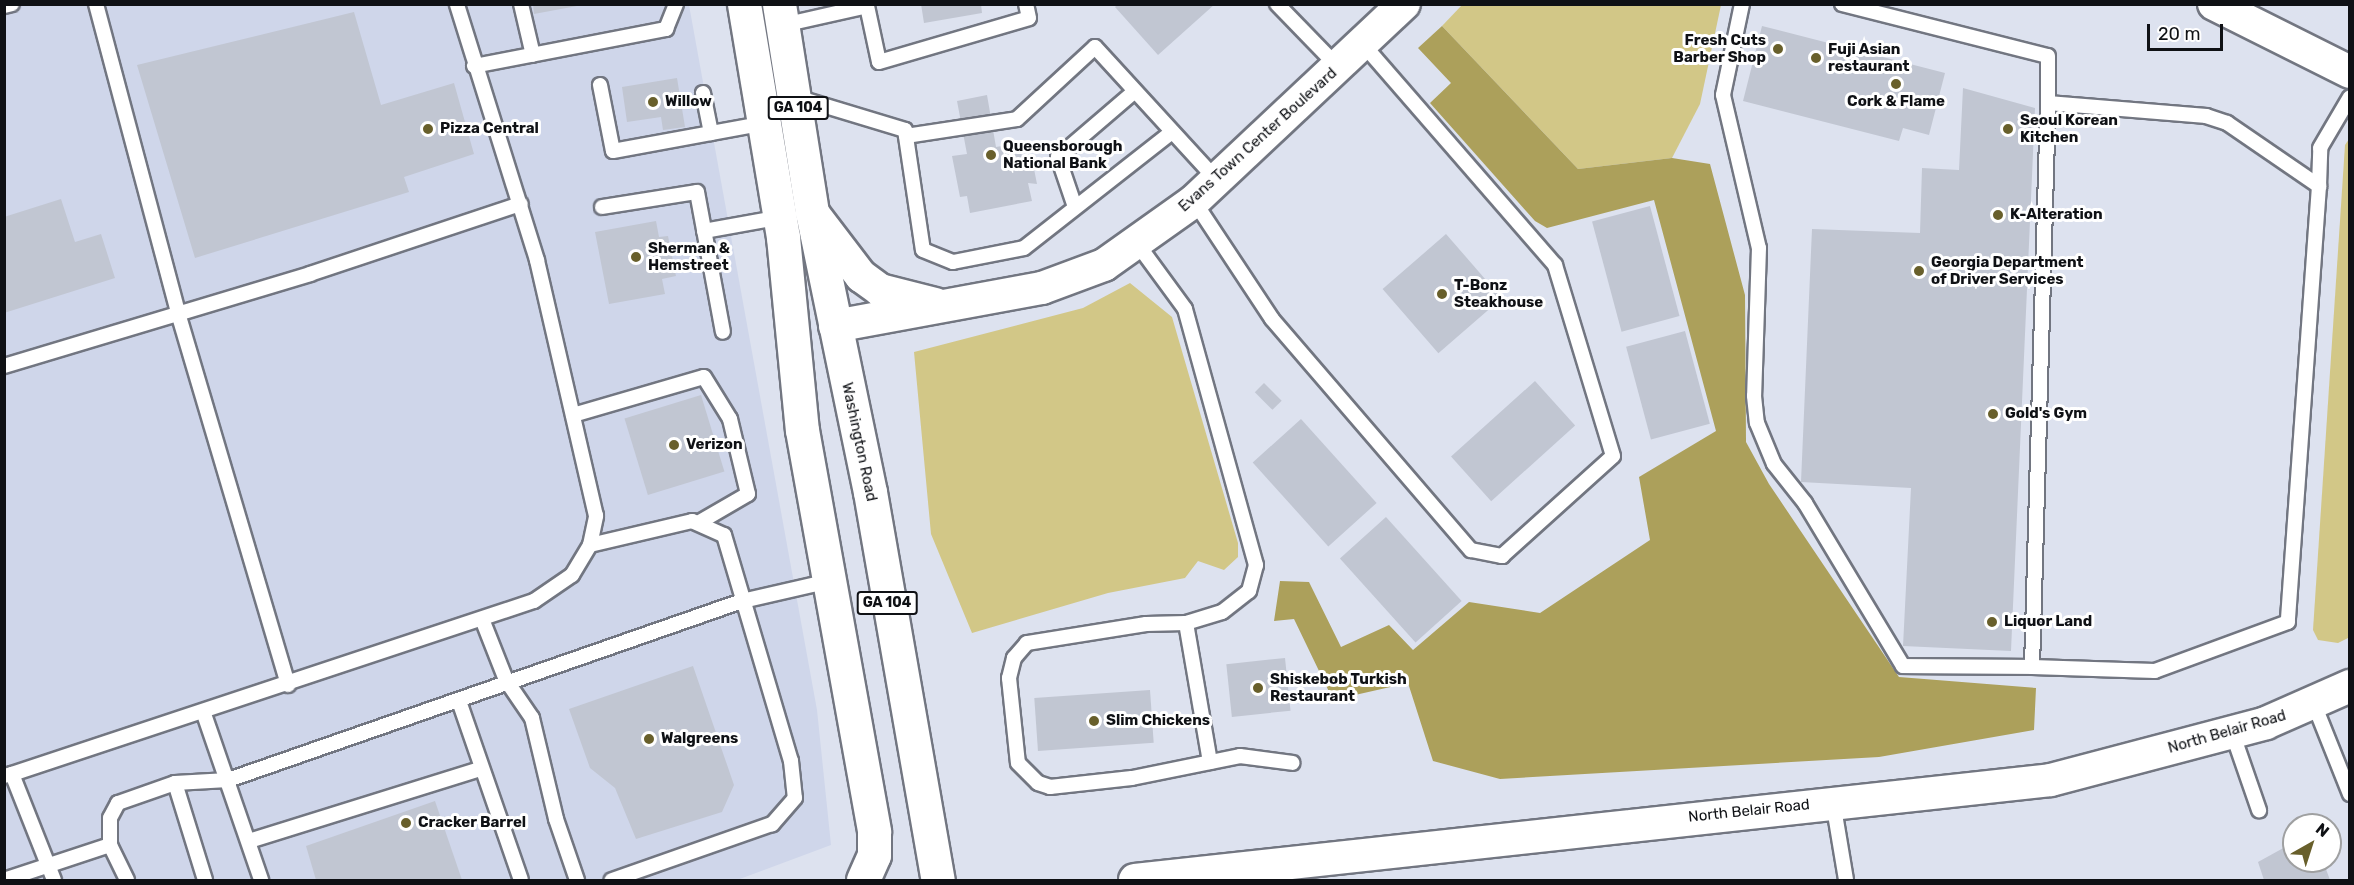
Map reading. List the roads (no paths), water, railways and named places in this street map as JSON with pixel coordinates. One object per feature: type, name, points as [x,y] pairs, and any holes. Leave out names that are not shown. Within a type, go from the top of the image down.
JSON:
[{"type":"main road","points":[[744,4],[780,217],[802,430],[874,832],[874,855],[863,880]]},
{"type":"main road","name":"Washington Road","points":[[781,15],[798,107],[812,212],[870,492],[939,880]]},
{"type":"street","name":"Evans Town Center Boulevard","points":[[835,327],[1042,288],[1104,265],[1194,201],[1364,45],[1404,4]]},
{"type":"street","points":[[2214,4],[2349,72]]},
{"type":"street","points":[[812,212],[861,276],[880,290],[910,301],[954,306]]},
{"type":"street","name":"North Belair Road","points":[[1136,880],[1833,802],[2051,780],[2232,732],[2314,704],[2349,686]]},
{"type":"lane","points":[[4,6],[12,4]]},
{"type":"lane","points":[[96,4],[178,314],[288,685]]},
{"type":"lane","points":[[54,880],[8,775],[204,714],[534,601],[572,575],[590,545],[596,516],[573,415],[521,204],[474,66],[457,4]]},
{"type":"lane","points":[[520,4],[533,55]]},
{"type":"lane","points":[[474,66],[666,29],[676,4]]},
{"type":"lane","points":[[781,15],[867,5],[879,62],[1029,18],[1026,4]]},
{"type":"lane","points":[[1277,4],[1338,67]]},
{"type":"lane","points":[[1742,4],[1723,95],[1759,248],[1754,396],[1757,423],[1774,464],[1805,503],[1903,666],[2032,666],[2155,671],[2288,622],[2320,148],[2349,97]]},
{"type":"lane","points":[[1842,4],[2048,56],[2032,666]]},
{"type":"lane","points":[[1194,201],[1272,319],[1471,550],[1502,556],[1613,456],[1555,265],[1364,45]]},
{"type":"lane","points":[[906,136],[1017,119],[1095,47],[1216,180]]},
{"type":"lane","points":[[600,85],[613,151],[764,123],[798,107],[905,130],[923,250],[953,262],[1024,248],[1172,132]]},
{"type":"lane","points":[[1075,207],[1058,157],[1135,91]]},
{"type":"lane","points":[[703,93],[711,133]]},
{"type":"lane","points":[[2048,103],[2206,116],[2227,123],[2319,186]]},
{"type":"lane","points":[[602,207],[697,192],[723,332]]},
{"type":"lane","points":[[4,366],[178,314],[521,204]]},
{"type":"lane","points":[[704,231],[812,212]]},
{"type":"lane","points":[[1136,242],[1185,309],[1256,565],[1249,591],[1222,612],[1186,623],[1146,624],[1027,643],[1014,658],[1009,678],[1018,763],[1038,783],[1050,787],[1132,778],[1240,756],[1293,763]]},
{"type":"lane","points":[[573,415],[704,377],[730,419],[747,494],[698,524]]},
{"type":"lane","points":[[590,545],[692,520],[724,536],[791,761],[795,798],[772,824],[612,880]]},
{"type":"lane","points":[[127,880],[110,844],[110,818],[118,803],[175,783],[228,780],[459,701],[506,680],[742,601],[829,581]]},
{"type":"lane","points":[[482,619],[506,680],[532,718],[556,819],[577,880]]},
{"type":"lane","points":[[1186,623],[1210,762]]},
{"type":"lane","points":[[459,701],[480,769],[521,880]]},
{"type":"lane","points":[[2314,704],[2349,794]]},
{"type":"lane","points":[[204,714],[261,880]]},
{"type":"lane","points":[[2232,732],[2259,810]]},
{"type":"lane","points":[[249,841],[480,769]]},
{"type":"lane","points":[[175,783],[205,880]]},
{"type":"lane","points":[[1833,802],[1846,880]]},
{"type":"lane","points":[[4,880],[110,844]]},
{"type":"place","name":"Fresh Cuts Barber Shop","points":[[1778,49]]},
{"type":"place","name":"Fuji Asian restaurant","points":[[1816,58]]},
{"type":"place","name":"Cork & Flame","points":[[1896,84]]},
{"type":"place","name":"Willow","points":[[653,102]]},
{"type":"place","name":"Pizza Central","points":[[428,129]]},
{"type":"place","name":"Seoul Korean Kitchen","points":[[2008,129]]},
{"type":"place","name":"Queensborough National Bank","points":[[991,155]]},
{"type":"place","name":"K-Alteration","points":[[1998,215]]},
{"type":"place","name":"Sherman & Hemstreet","points":[[636,257]]},
{"type":"place","name":"Georgia Department of Driver Services","points":[[1919,271]]},
{"type":"place","name":"T-Bonz Steakhouse","points":[[1442,294]]},
{"type":"place","name":"Gold's Gym","points":[[1993,414]]},
{"type":"place","name":"Verizon","points":[[674,445]]},
{"type":"place","name":"Liquor Land","points":[[1992,622]]},
{"type":"place","name":"Shiskebob Turkish Restaurant","points":[[1258,688]]},
{"type":"place","name":"Slim Chickens","points":[[1094,721]]},
{"type":"place","name":"Walgreens","points":[[649,739]]},
{"type":"place","name":"Cracker Barrel","points":[[406,823]]}]
